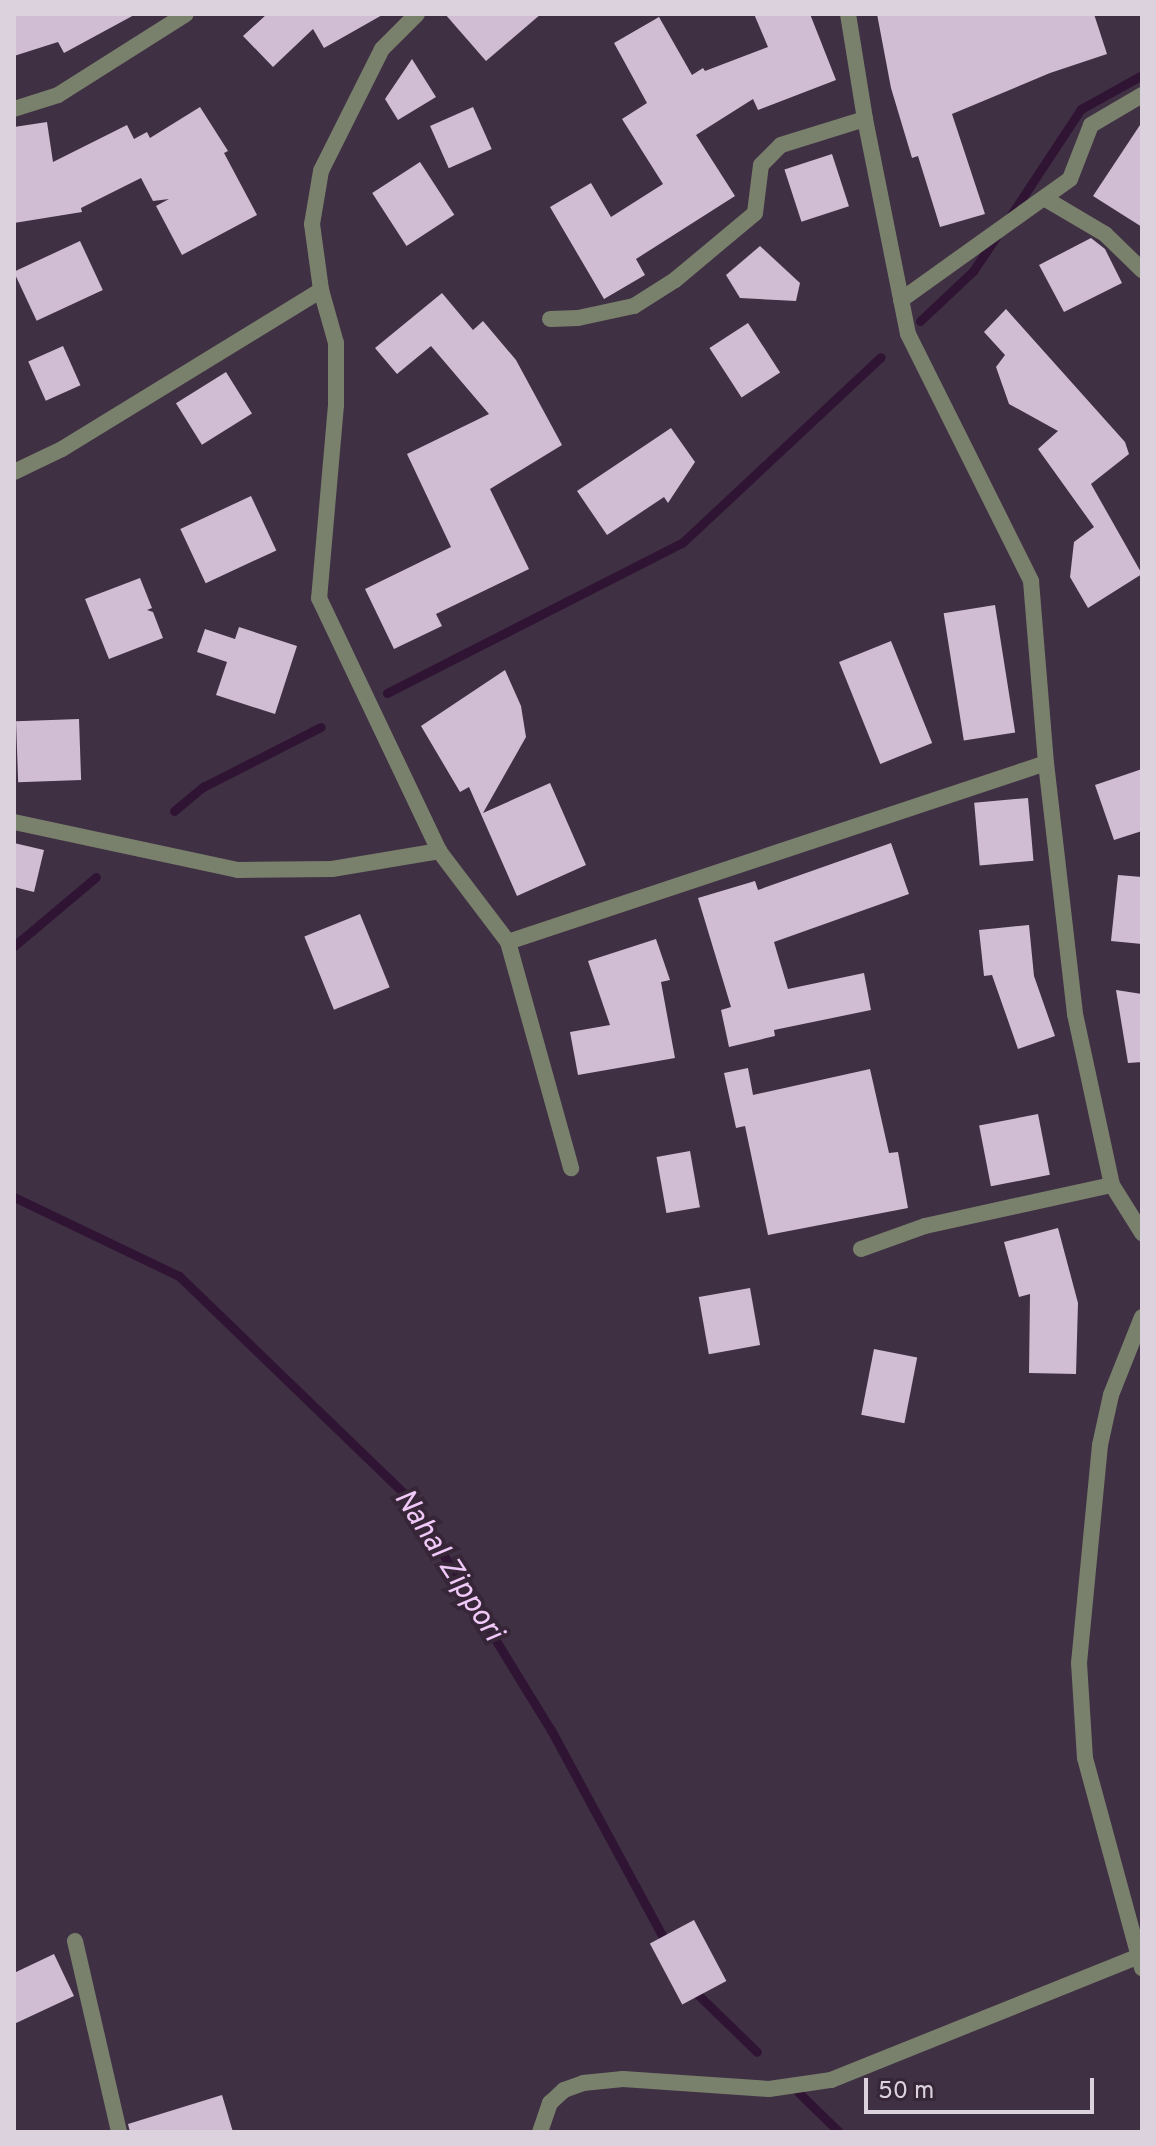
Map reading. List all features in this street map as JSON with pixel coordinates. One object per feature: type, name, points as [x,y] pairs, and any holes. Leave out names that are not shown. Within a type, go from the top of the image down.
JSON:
[{"type":"street","points":[[14,109],[58,95],[186,14]]},
{"type":"street","points":[[417,14],[382,49],[321,171],[312,224],[321,290],[336,343],[336,405],[319,598],[439,851],[508,942],[571,1168]]},
{"type":"street","points":[[848,14],[865,119],[908,334],[1031,581],[1046,763],[1075,1014],[1112,1185],[1142,1233]]},
{"type":"street","points":[[901,300],[1070,179],[1091,125],[1142,95]]},
{"type":"street","points":[[550,319],[578,318],[634,306],[675,280],[755,213],[761,165],[781,145],[865,119]]},
{"type":"street","points":[[1044,198],[1105,234],[1142,270]]},
{"type":"street","points":[[14,472],[62,449],[321,290]]},
{"type":"street","points":[[508,942],[1046,763]]},
{"type":"street","points":[[14,822],[238,870],[332,869],[439,851]]},
{"type":"street","points":[[861,1249],[925,1226],[1112,1185]]},
{"type":"street","points":[[540,2132],[550,2103],[564,2090],[583,2083],[623,2079],[769,2089],[831,2080],[1140,1962],[1085,1758],[1079,1663],[1100,1445],[1111,1395],[1142,1317]]},
{"type":"street","points":[[75,1941],[119,2132]]},
{"type":"building","points":[[14,14],[136,14],[64,53],[58,42],[14,56]]},
{"type":"building","points":[[267,14],[384,14],[324,48],[313,29],[273,67],[243,36]]},
{"type":"building","points":[[445,14],[541,14],[486,61]]},
{"type":"building","points":[[754,14],[810,14],[836,80],[758,110],[753,99],[696,135],[735,196],[636,259],[645,275],[604,299],[550,207],[591,183],[611,217],[663,184],[622,119],[647,103],[614,43],[659,17],[692,75],[703,68],[705,71],[768,47]]},
{"type":"building","points":[[877,14],[1094,14],[1107,54],[1050,73],[952,114],[985,214],[940,227],[918,156],[912,158],[891,88]]},
{"type":"building","points":[[412,59],[436,97],[398,120],[385,99]]},
{"type":"building","points":[[200,107],[228,151],[224,153],[257,215],[182,255],[156,206],[169,199],[153,201],[141,178],[81,208],[82,212],[14,223],[14,127],[47,122],[53,162],[127,125],[134,139],[147,132],[150,138]]},
{"type":"building","points":[[473,107],[492,149],[449,168],[430,126]]},
{"type":"building","points":[[1142,122],[1142,227],[1093,196]]},
{"type":"building","points":[[832,154],[849,206],[801,222],[784,169]]},
{"type":"building","points":[[420,162],[454,215],[407,246],[372,193]]},
{"type":"building","points":[[1091,238],[1105,249],[1122,283],[1064,312],[1039,265]]},
{"type":"building","points":[[80,241],[103,290],[37,321],[14,272]]},
{"type":"building","points":[[760,246],[800,283],[796,301],[740,298],[726,275]]},
{"type":"building","points":[[442,293],[473,330],[483,321],[516,360],[562,445],[490,489],[529,569],[436,614],[442,626],[394,649],[365,589],[451,547],[407,454],[489,414],[431,346],[397,374],[375,348]]},
{"type":"building","points":[[1006,309],[1125,442],[1129,454],[1091,484],[1142,574],[1088,608],[1070,577],[1074,542],[1094,527],[1038,449],[1058,431],[1009,404],[996,367],[1005,355],[984,332]]},
{"type":"building","points":[[748,323],[780,372],[742,398],[709,348]]},
{"type":"building","points":[[63,346],[80,385],[46,401],[28,361]]},
{"type":"building","points":[[226,372],[252,414],[202,445],[176,403]]},
{"type":"building","points":[[671,428],[695,462],[668,503],[664,497],[607,535],[577,491]]},
{"type":"building","points":[[251,496],[276,550],[206,583],[180,529]]},
{"type":"building","points":[[140,578],[152,608],[147,610],[153,612],[163,638],[109,659],[85,599]]},
{"type":"building","points":[[995,605],[1015,732],[964,741],[944,613]]},
{"type":"building","points":[[239,627],[297,646],[275,714],[216,695],[227,662],[197,652],[205,629],[235,639]]},
{"type":"building","points":[[891,641],[932,743],[880,764],[839,662]]},
{"type":"building","points":[[505,670],[521,706],[526,737],[483,813],[550,783],[586,865],[517,896],[469,787],[460,792],[421,726]]},
{"type":"building","points":[[79,719],[81,780],[18,782],[16,721]]},
{"type":"building","points":[[1142,769],[1142,831],[1114,840],[1095,785]]},
{"type":"building","points":[[1028,798],[1033,861],[980,865],[974,803]]},
{"type":"building","points":[[14,843],[44,850],[34,892],[14,887]]},
{"type":"building","points":[[891,843],[909,894],[774,942],[788,989],[864,973],[871,1010],[774,1030],[775,1036],[729,1047],[721,1010],[731,1007],[698,898],[755,881],[758,890]]},
{"type":"building","points":[[1118,875],[1142,877],[1142,944],[1111,941]]},
{"type":"building","points":[[360,914],[390,987],[334,1010],[304,936]]},
{"type":"building","points":[[1029,925],[1034,976],[1055,1036],[1018,1049],[992,975],[984,976],[979,930]]},
{"type":"building","points":[[656,939],[670,980],[661,982],[675,1058],[578,1075],[570,1032],[610,1025],[588,961]]},
{"type":"building","points":[[1116,990],[1142,994],[1142,1062],[1128,1063]]},
{"type":"building","points":[[748,1068],[753,1095],[870,1069],[889,1153],[898,1152],[908,1208],[768,1235],[745,1126],[736,1128],[724,1073]]},
{"type":"building","points":[[1038,1114],[1050,1175],[991,1186],[979,1125]]},
{"type":"building","points":[[690,1151],[700,1207],[666,1213],[657,1157]]},
{"type":"building","points":[[1058,1228],[1078,1303],[1076,1374],[1029,1373],[1030,1294],[1019,1297],[1004,1242]]},
{"type":"building","points":[[750,1288],[760,1345],[709,1354],[699,1297]]},
{"type":"building","points":[[874,1349],[917,1357],[904,1423],[861,1415]]},
{"type":"building","points":[[694,1920],[726,1981],[682,2004],[650,1943]]},
{"type":"building","points":[[54,1954],[74,1996],[14,2024],[14,1973]]},
{"type":"building","points":[[222,2095],[233,2132],[130,2132],[128,2124]]},
{"type":"waterway","points":[[1009,218],[1081,109],[1142,75]]},
{"type":"waterway","points":[[920,321],[973,271],[996,237]]},
{"type":"waterway","points":[[387,693],[682,543],[881,357]]},
{"type":"waterway","points":[[174,811],[203,787],[321,727]]},
{"type":"waterway","points":[[14,946],[96,877]]},
{"type":"waterway","name":"Nahal Zippori","points":[[14,1197],[179,1276],[408,1497],[551,1730],[668,1946]]},
{"type":"waterway","name":"Nahal Zippori","points":[[690,1987],[757,2052]]},
{"type":"waterway","points":[[798,2092],[839,2132]]}]
